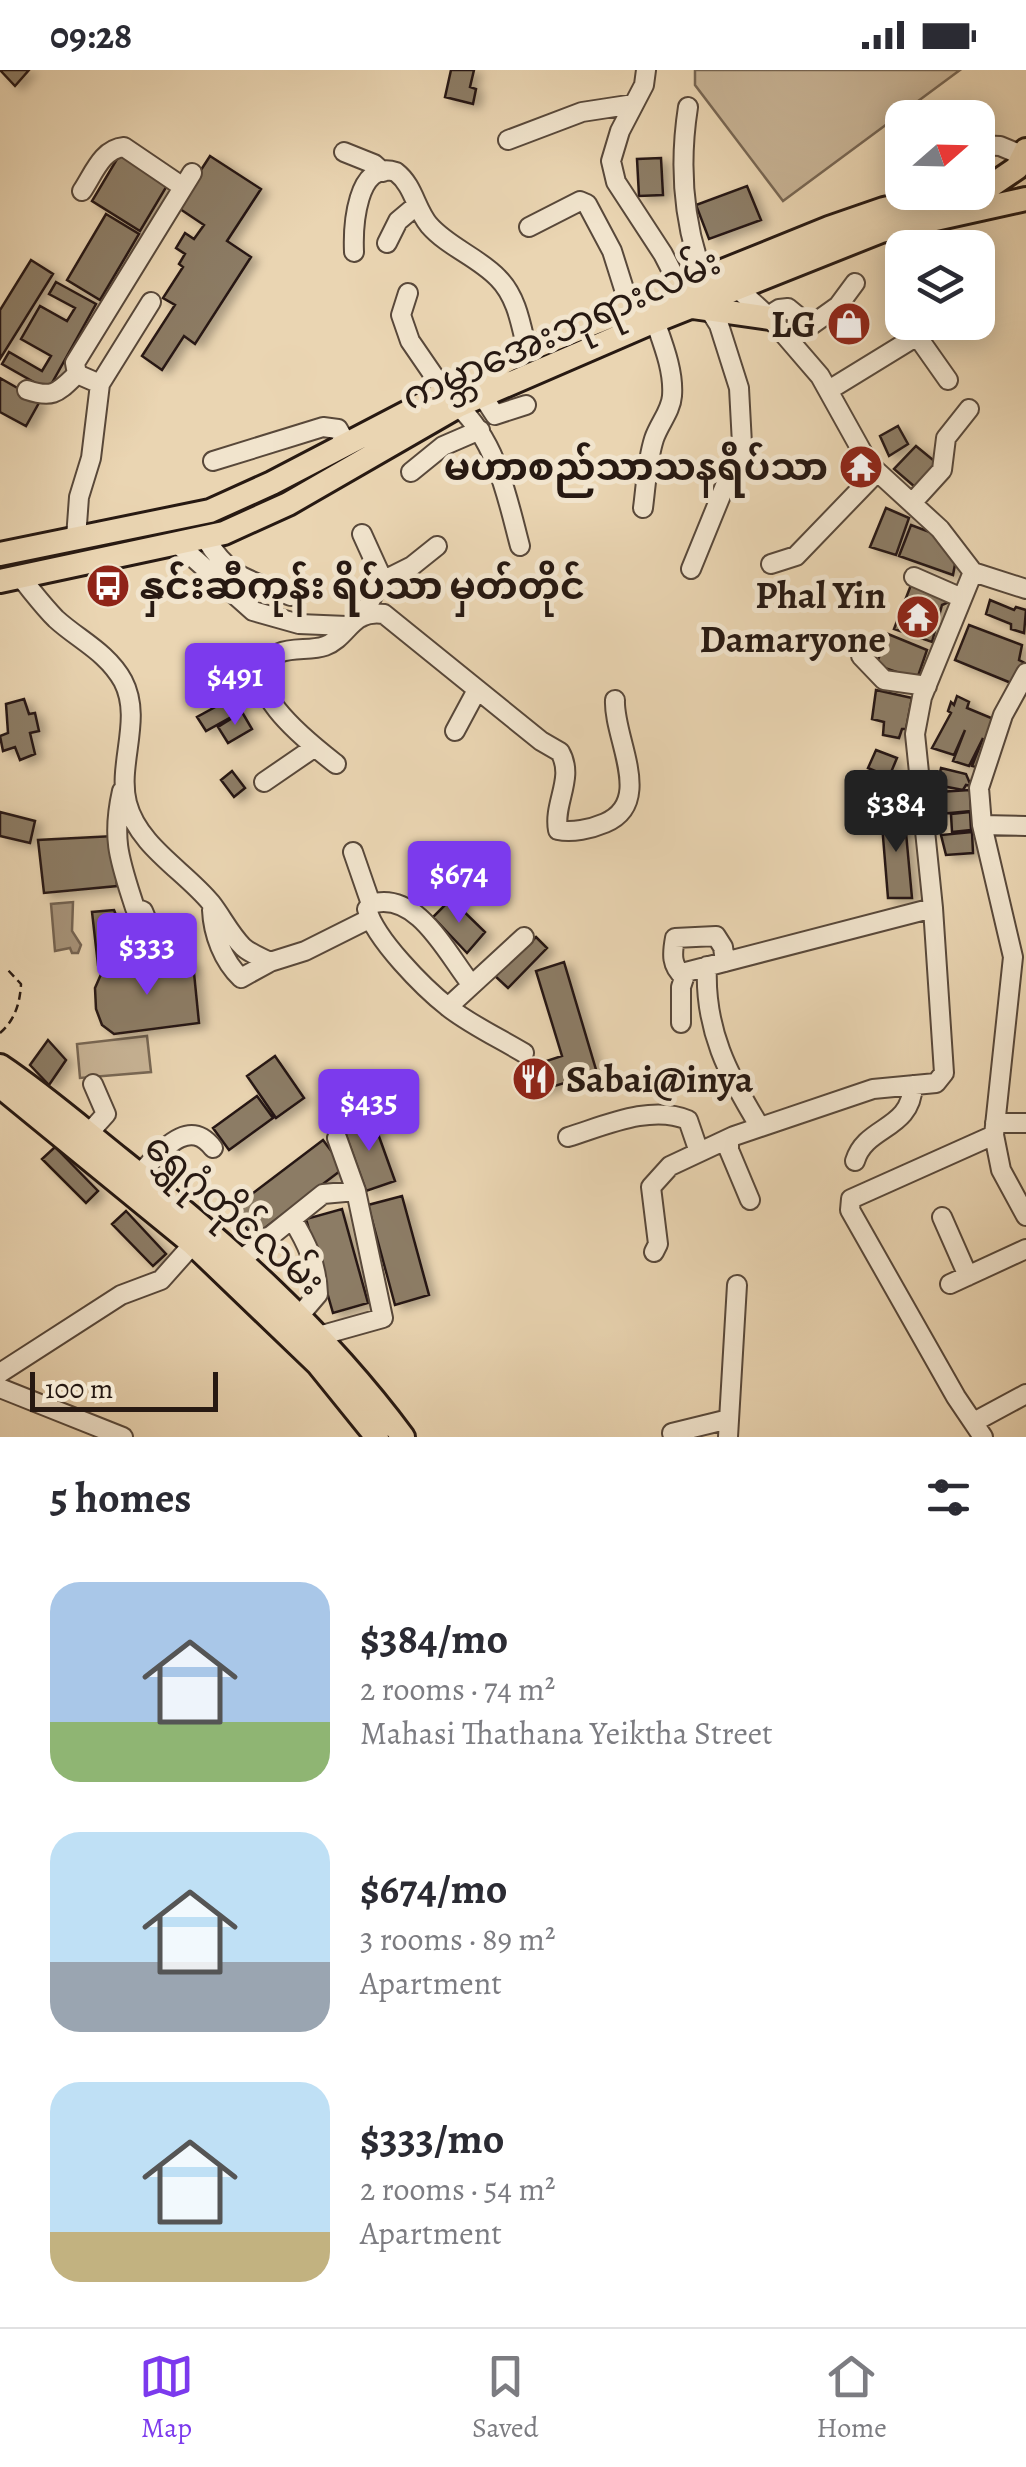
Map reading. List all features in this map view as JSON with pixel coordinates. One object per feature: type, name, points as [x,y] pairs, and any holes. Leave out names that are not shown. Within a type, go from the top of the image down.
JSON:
[{"type":"main road","points":[[995,188],[1017,168],[1025,153]]},
{"type":"main road","name":"ကမ္ဘာအေးဘုရားလမ်း","points":[[995,191],[1026,180]]},
{"type":"main road","points":[[995,195],[1026,201]]},
{"type":"main road","name":"ကမ္ဘာအေးဘုရားလမ်း","points":[[452,399],[482,395],[655,320],[732,278],[885,209]]},
{"type":"main road","name":"ကမ္ဘာအေးဘုရားလမ်း","points":[[693,301],[704,278],[760,279],[941,210]]},
{"type":"main road","points":[[693,301],[768,316],[760,279]]},
{"type":"main road","name":"ကမ္ဘာအေးဘုရားလမ်း","points":[[10,579],[206,538],[268,514],[374,442],[452,399],[527,350],[630,308],[693,301]]},
{"type":"main road","name":"ကမ္ဘာအေးဘုရားလမ်း","points":[[0,554],[210,511],[272,484],[346,443],[374,442]]},
{"type":"main road","points":[[268,514],[272,484]]},
{"type":"main road","points":[[48,571],[67,540]]},
{"type":"main road","name":"ရွှေဂုံတိုင်လမ်း","points":[[0,1066],[139,1174],[233,1267],[377,1437]]},
{"type":"main road","name":"ရွှေဂုံတိုင်လမ်း","points":[[0,1086],[193,1244],[300,1315],[403,1437]]},
{"type":"street","points":[[646,70],[644,85],[620,131],[612,161],[616,182],[693,301],[720,325],[739,388],[742,444],[691,569]]},
{"type":"street","points":[[508,140],[582,112],[634,104]]},
{"type":"street","points":[[688,107],[684,197],[691,244],[704,278]]},
{"type":"street","points":[[995,146],[1025,153]]},
{"type":"street","points":[[77,374],[75,363],[187,180],[118,147],[106,153],[82,191]]},
{"type":"street","points":[[344,152],[374,164],[383,172]]},
{"type":"street","points":[[354,252],[354,216],[359,195],[370,180],[389,170],[404,179],[437,234],[504,285],[518,314],[527,350]]},
{"type":"street","points":[[530,227],[580,200],[587,204],[612,251],[630,308]]},
{"type":"street","points":[[387,243],[398,221],[417,205]]},
{"type":"street","points":[[732,278],[829,390],[862,455],[878,472],[940,529],[973,572],[1026,589]]},
{"type":"street","points":[[768,316],[788,308],[810,326],[838,306],[855,283]]},
{"type":"street","points":[[408,293],[401,315],[410,341],[480,430],[499,471],[520,546]]},
{"type":"street","points":[[67,540],[91,458],[100,384],[152,302]]},
{"type":"street","points":[[643,508],[650,455],[673,391],[655,320]]},
{"type":"street","points":[[829,390],[917,336],[948,380]]},
{"type":"street","points":[[77,374],[100,384]]},
{"type":"street","points":[[27,390],[45,396],[55,394],[77,374]]},
{"type":"street","points":[[482,395],[496,415],[526,406]]},
{"type":"street","points":[[912,504],[942,470],[946,438],[969,408]]},
{"type":"street","points":[[214,462],[323,426],[338,429],[346,443]]},
{"type":"street","points":[[412,472],[443,446],[480,430]]},
{"type":"street","points":[[771,564],[796,556],[878,472]]},
{"type":"street","points":[[362,534],[382,581]]},
{"type":"street","points":[[206,538],[220,562],[235,574],[291,596]]},
{"type":"street","points":[[179,544],[254,611],[298,624],[355,621]]},
{"type":"street","points":[[355,621],[382,581],[412,566],[438,546]]},
{"type":"street","points":[[654,1252],[658,1244],[651,1187],[670,1166],[760,1127],[873,1089],[936,1083],[944,1073],[933,908],[915,734],[927,686],[973,572]]},
{"type":"street","points":[[914,576],[962,598]]},
{"type":"street","name":"ကမ္ဘာအေးဘုရားလမ်း","points":[[10,579],[89,642],[122,679],[131,719],[124,781],[128,806],[160,853],[211,904],[244,948],[270,962]]},
{"type":"street","points":[[336,764],[266,698],[261,678],[264,666],[281,652],[325,646],[372,612],[384,614],[541,741],[560,752],[566,770],[558,830],[568,832],[601,825],[615,818],[628,802],[629,764],[614,720],[614,700]]},
{"type":"street","points":[[862,656],[884,680],[927,686]]},
{"type":"street","points":[[1026,673],[1003,714],[979,788],[982,826],[1019,989],[995,1129],[1001,1170],[1026,1216]]},
{"type":"street","points":[[456,730],[477,690]]},
{"type":"street","points":[[264,782],[315,747]]},
{"type":"street","points":[[124,781],[115,823],[129,923]]},
{"type":"street","points":[[982,826],[1026,826]]},
{"type":"street","points":[[353,852],[370,911],[395,953],[448,1007],[524,1053]]},
{"type":"street","points":[[211,904],[215,932],[236,975],[248,976],[270,962],[304,951],[388,901],[410,910],[472,984]]},
{"type":"street","points":[[681,1022],[681,987],[686,972],[933,908]]},
{"type":"street","points":[[684,977],[674,965],[675,938],[716,936],[724,946],[706,996],[712,1032],[733,1084],[760,1127]]},
{"type":"street","points":[[448,1007],[524,938]]},
{"type":"street","points":[[88,1134],[106,1114],[92,1084]]},
{"type":"street","points":[[855,1161],[870,1138],[897,1122],[907,1110],[913,1085]]},
{"type":"street","points":[[568,1137],[634,1118],[674,1116],[688,1120],[700,1152]]},
{"type":"street","points":[[1026,1123],[995,1129],[850,1200],[850,1210],[956,1398],[978,1429],[1026,1394]]},
{"type":"street","points":[[139,1174],[172,1142],[188,1133],[199,1134],[213,1148]]},
{"type":"street","points":[[296,1343],[383,1318],[356,1191],[337,1138]]},
{"type":"street","points":[[729,1141],[729,1150],[750,1200]]},
{"type":"street","points":[[233,1267],[323,1194],[356,1191]]},
{"type":"street","points":[[942,1218],[968,1276]]},
{"type":"street","points":[[292,1219],[310,1247],[318,1280],[318,1294],[300,1315]]},
{"type":"street","points":[[0,1373],[121,1295],[161,1280],[193,1244]]},
{"type":"street","points":[[950,1284],[1026,1249]]},
{"type":"street","points":[[672,1433],[728,1428],[737,1285]]},
{"type":"street","points":[[0,1388],[123,1437]]},
{"type":"path","points":[[0,1032],[11,1024],[20,995],[21,984],[6,968]]},
{"type":"shaded area","points":[[695,70],[960,70],[919,100],[885,100],[885,126],[783,201],[695,85]]},
{"type":"shaded area","points":[[73,902],[72,931],[81,945],[78,953],[72,953],[70,948],[55,951],[51,904]]},
{"type":"shaded area","points":[[147,1036],[151,1072],[80,1078],[77,1044]]},
{"type":"building","points":[[0,70],[29,70],[15,86]]},
{"type":"building","points":[[451,70],[474,70],[470,87],[476,89],[473,104],[445,97]]},
{"type":"building","points":[[120,154],[168,184],[140,231],[92,201]]},
{"type":"building","points":[[210,156],[261,189],[227,241],[251,257],[195,344],[184,336],[162,370],[142,356],[175,305],[163,298],[183,267],[179,264],[185,254],[176,248],[185,233],[194,239],[204,225],[177,207]]},
{"type":"building","points":[[661,158],[663,195],[639,196],[637,159]]},
{"type":"building","points":[[747,186],[761,220],[709,239],[696,205]]},
{"type":"building","points":[[106,214],[139,234],[100,300],[67,280]]},
{"type":"building","points":[[31,260],[53,274],[0,359],[0,310]]},
{"type":"building","points":[[56,282],[96,304],[48,390],[2,364],[9,352],[42,371],[51,356],[21,339],[40,306],[67,321],[75,308],[49,294]]},
{"type":"building","points":[[0,378],[40,401],[26,426],[0,412]]},
{"type":"building","points":[[898,426],[908,444],[889,456],[880,436]]},
{"type":"building","points":[[916,446],[938,464],[915,487],[894,469]]},
{"type":"building","points":[[886,508],[909,518],[896,555],[870,547]]},
{"type":"building","points":[[911,525],[943,537],[956,559],[953,575],[899,556]]},
{"type":"building","name":"Phal Yin Damaryone","points":[[911,585],[949,602],[942,605],[932,642],[894,629]]},
{"type":"building","points":[[990,600],[1014,610],[1026,610],[1024,633],[986,614]]},
{"type":"building","points":[[969,625],[1022,645],[1019,660],[1025,663],[1016,685],[955,660]]},
{"type":"building","points":[[888,634],[927,650],[917,679],[876,665]]},
{"type":"building","points":[[227,685],[242,711],[206,731],[197,717],[217,706],[211,694]]},
{"type":"building","points":[[876,690],[912,698],[906,729],[902,729],[899,738],[883,735],[884,722],[872,719]]},
{"type":"building","points":[[957,696],[969,702],[967,708],[996,720],[980,768],[972,766],[983,738],[969,766],[953,761],[965,730],[954,755],[932,748]]},
{"type":"building","points":[[24,699],[29,714],[35,713],[39,731],[30,733],[35,754],[20,760],[15,747],[3,751],[0,736],[8,733],[6,704]]},
{"type":"building","points":[[242,712],[252,729],[228,743],[218,727]]},
{"type":"building","points":[[876,750],[897,758],[889,777],[868,768]]},
{"type":"building","points":[[941,768],[966,774],[971,786],[966,785],[963,790],[937,785]]},
{"type":"building","points":[[232,771],[245,788],[234,797],[221,780]]},
{"type":"building","points":[[970,790],[971,811],[940,814],[938,792]]},
{"type":"building","points":[[904,811],[912,898],[888,898],[881,812]]},
{"type":"building","points":[[0,812],[35,821],[30,843],[0,836]]},
{"type":"building","points":[[970,812],[971,830],[952,832],[951,814]]},
{"type":"building","points":[[972,832],[973,853],[946,855],[941,835]]},
{"type":"building","points":[[114,836],[117,886],[44,893],[38,840]]},
{"type":"building","points":[[451,899],[485,932],[467,953],[433,917]]},
{"type":"building","points":[[114,910],[118,920],[134,924],[135,934],[122,939],[119,964],[98,965],[92,912]]},
{"type":"building","points":[[536,937],[547,948],[508,988],[495,976]]},
{"type":"building","points":[[564,962],[597,1073],[532,1093],[525,1068],[562,1056],[536,971]]},
{"type":"building","points":[[193,963],[199,1023],[114,1034],[102,1025],[95,988],[102,972]]},
{"type":"building","points":[[48,1040],[66,1060],[49,1085],[30,1065]]},
{"type":"building","points":[[275,1056],[304,1098],[276,1118],[247,1076]]},
{"type":"building","points":[[257,1096],[273,1118],[229,1150],[213,1128]]},
{"type":"building","points":[[372,1117],[395,1181],[366,1191],[343,1127]]},
{"type":"building","points":[[323,1140],[344,1168],[253,1237],[232,1209]]},
{"type":"building","points":[[55,1147],[98,1191],[86,1203],[42,1159]]},
{"type":"building","points":[[402,1196],[429,1295],[395,1305],[368,1205]]},
{"type":"building","points":[[342,1209],[368,1303],[333,1313],[306,1219]]},
{"type":"building","points":[[126,1211],[166,1254],[153,1266],[112,1224]]},
{"type":"tunnel","points":[[124,923],[127,938]]},
{"type":"place","name":"LG","points":[[849,324]]},
{"type":"place","name":"မဟာစည်သာသနရိပ်သာ","points":[[861,467]]},
{"type":"place","name":"နှင်းဆီကုန်း ရိပ်သာ မှတ်တိုင်","points":[[108,586]]},
{"type":"place","name":"Phal Yin Damaryone","points":[[918,617]]},
{"type":"place","name":"Sabai@inya","points":[[534,1079]]}]
